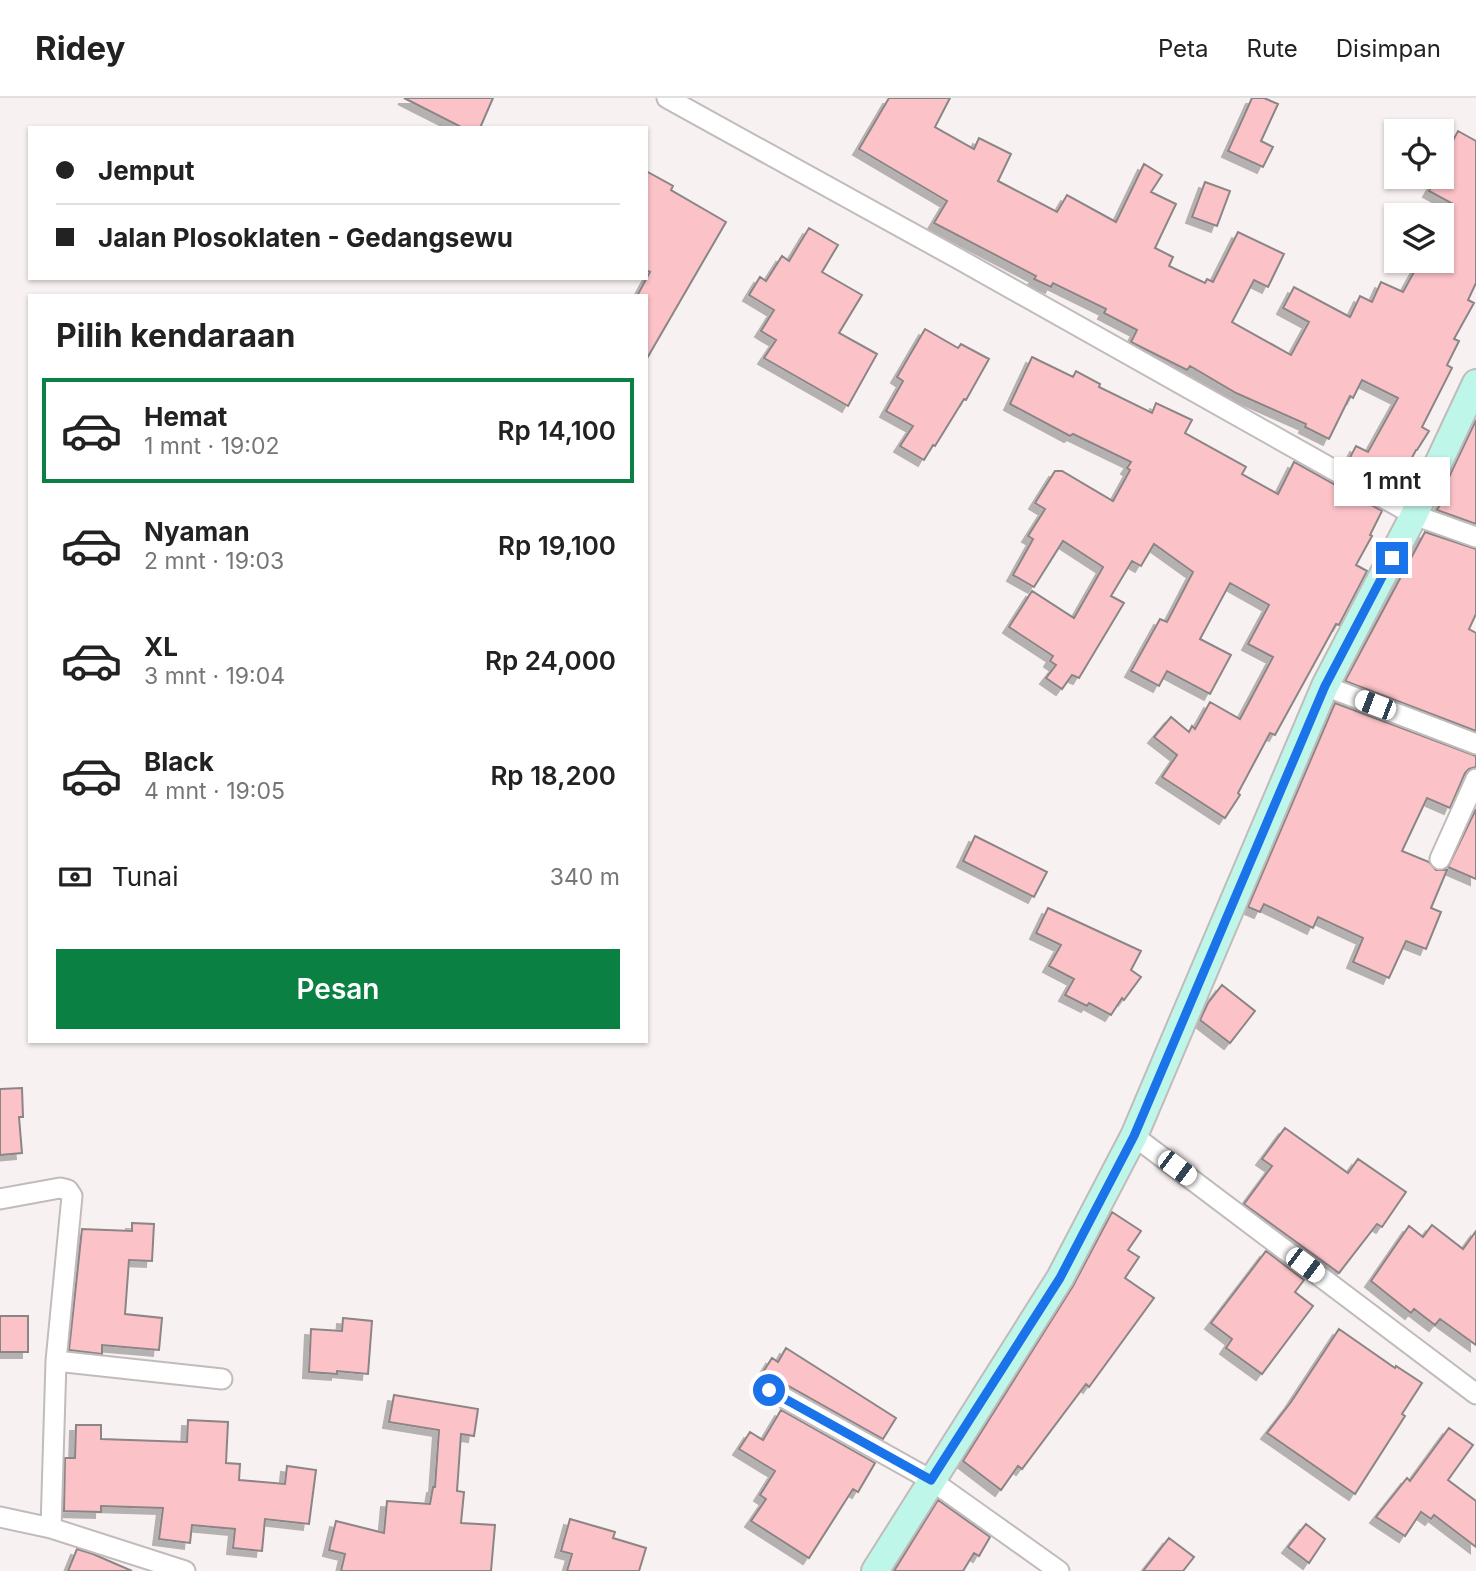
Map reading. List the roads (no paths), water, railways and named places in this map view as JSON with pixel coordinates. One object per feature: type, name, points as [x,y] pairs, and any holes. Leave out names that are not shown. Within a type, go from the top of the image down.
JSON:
[{"type":"main road","points":[[875,1571],[1060,1278],[1134,1136],[1325,686],[1414,515],[1476,383]]},
{"type":"street","points":[[667,98],[1414,515],[1476,537]]},
{"type":"street","points":[[1325,686],[1476,744]]},
{"type":"street","points":[[1440,859],[1476,779]]},
{"type":"street","points":[[1134,1136],[1476,1394]]},
{"type":"street","points":[[0,1199],[60,1188],[68,1190],[72,1196],[56,1361],[51,1528]]},
{"type":"street","points":[[56,1361],[222,1379]]},
{"type":"street","points":[[769,1390],[931,1480],[1059,1571]]},
{"type":"street","points":[[0,1517],[51,1528],[185,1571]]}]
